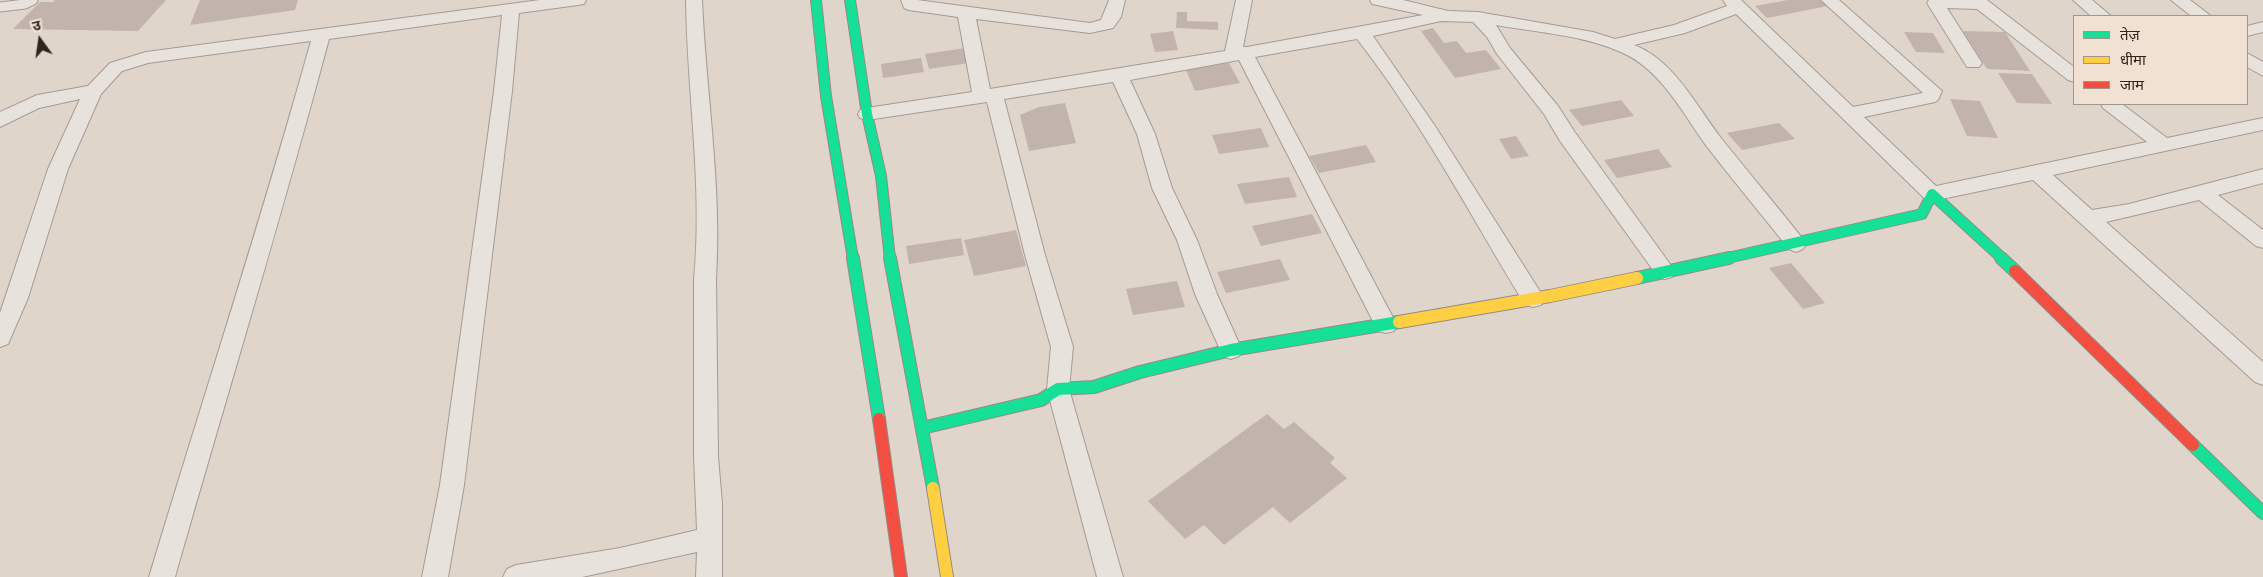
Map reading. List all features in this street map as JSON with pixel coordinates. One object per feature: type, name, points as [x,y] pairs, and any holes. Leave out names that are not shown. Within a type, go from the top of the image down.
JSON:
[{"type":"street","points":[[0,338],[18,298],[58,169],[93,91],[116,67],[132,61],[578,0]]},
{"type":"street","points":[[694,0],[694,39],[702,111],[707,254],[705,279],[708,406],[706,457],[710,503],[709,577]]},
{"type":"street","points":[[816,0],[826,96],[879,421],[902,577]]},
{"type":"street","points":[[850,0],[867,114],[881,176],[888,247],[922,428],[947,577]]},
{"type":"street","points":[[909,0],[910,4],[915,6],[1090,28],[1107,24],[1112,17],[1117,0]]},
{"type":"street","points":[[1004,18],[1011,0]]},
{"type":"street","points":[[1244,0],[1239,53],[1386,325]]},
{"type":"street","points":[[1378,0],[1455,16]]},
{"type":"street","points":[[1829,0],[1933,91],[1932,96],[1928,98],[1850,114]]},
{"type":"street","points":[[1934,2],[1981,4],[2006,0]]},
{"type":"street","points":[[2081,0],[2101,15]]},
{"type":"street","points":[[2179,0],[2201,15]]},
{"type":"street","points":[[1934,2],[1973,63]]},
{"type":"street","points":[[1617,44],[1679,29],[1735,4],[1932,194],[2024,279],[2263,513]]},
{"type":"street","points":[[1981,4],[2071,70]]},
{"type":"street","points":[[435,577],[452,484],[503,91],[511,8]]},
{"type":"street","points":[[966,13],[988,95],[1062,347],[1058,389],[1110,577]]},
{"type":"street","points":[[867,114],[1119,75],[1441,16],[1478,17],[1617,44],[1635,52],[1651,63],[1674,87],[1714,142],[1796,244]]},
{"type":"street","points":[[1478,17],[1494,34],[1503,50],[1551,110],[1567,136],[1665,270]]},
{"type":"street","points":[[2248,31],[2263,27]]},
{"type":"street","points":[[1361,32],[1382,59],[1428,130],[1533,299]]},
{"type":"street","points":[[162,577],[245,294],[287,160],[321,35]]},
{"type":"street","points":[[2248,60],[2263,70]]},
{"type":"street","points":[[1119,75],[1146,134],[1162,188],[1187,240],[1206,294],[1231,350]]},
{"type":"street","points":[[0,121],[23,106],[65,94],[93,91]]},
{"type":"street","points":[[2111,105],[2163,145]]},
{"type":"street","points":[[1932,194],[2261,126]]},
{"type":"street","points":[[2037,172],[2263,376]]},
{"type":"street","points":[[2090,218],[2128,211],[2263,176]]},
{"type":"street","points":[[2202,192],[2263,241]]},
{"type":"street","points":[[922,428],[1040,400],[1058,389],[1094,387],[1140,372],[1231,350],[1533,299],[1796,244],[1922,214],[1932,194]]},
{"type":"street","points":[[516,577],[620,559],[710,538]]},
{"type":"lane","points":[[0,7],[25,4],[33,0]]},
{"type":"building","points":[[55,0],[166,0],[138,31],[13,29],[40,2],[53,2]]},
{"type":"building","points":[[200,0],[298,0],[295,10],[190,25]]},
{"type":"building","points":[[1788,0],[1821,0],[1828,6],[1767,18],[1755,6]]},
{"type":"building","points":[[1177,12],[1187,12],[1187,21],[1218,22],[1218,30],[1176,28]]},
{"type":"building","points":[[1433,28],[1444,43],[1457,41],[1466,53],[1486,50],[1501,69],[1455,78],[1421,31]]},
{"type":"building","points":[[1173,31],[1178,50],[1155,52],[1150,34]]},
{"type":"building","points":[[1963,31],[2005,32],[2030,71],[1987,69]]},
{"type":"building","points":[[1904,32],[1933,33],[1945,53],[1916,52]]},
{"type":"building","points":[[965,48],[969,63],[929,69],[925,54]]},
{"type":"building","points":[[921,58],[924,72],[883,78],[881,64]]},
{"type":"building","points":[[1229,63],[1240,83],[1195,91],[1186,70]]},
{"type":"building","points":[[1998,73],[2032,74],[2052,104],[2017,103]]},
{"type":"building","points":[[1950,99],[1980,101],[1998,138],[1967,136]]},
{"type":"building","points":[[1621,100],[1634,116],[1582,126],[1569,110]]},
{"type":"building","points":[[1065,103],[1076,143],[1029,151],[1020,115],[1039,107]]},
{"type":"building","points":[[1779,123],[1795,139],[1742,150],[1727,133]]},
{"type":"building","points":[[1261,128],[1269,147],[1219,154],[1212,135]]},
{"type":"building","points":[[1516,136],[1529,156],[1511,159],[1499,139]]},
{"type":"building","points":[[1366,145],[1376,162],[1319,173],[1309,156]]},
{"type":"building","points":[[1658,149],[1672,167],[1617,178],[1604,160]]},
{"type":"building","points":[[1289,177],[1297,197],[1245,204],[1237,184]]},
{"type":"building","points":[[1312,214],[1322,233],[1261,246],[1252,226]]},
{"type":"building","points":[[1016,230],[1026,266],[974,276],[964,240]]},
{"type":"building","points":[[961,238],[964,255],[909,264],[906,246]]},
{"type":"building","points":[[1280,259],[1290,280],[1226,293],[1217,272]]},
{"type":"building","points":[[1791,263],[1825,303],[1803,309],[1769,268]]},
{"type":"building","points":[[1177,281],[1185,307],[1133,315],[1126,289]]},
{"type":"building","points":[[1267,414],[1284,429],[1294,422],[1335,458],[1330,463],[1347,478],[1290,523],[1273,507],[1224,545],[1204,525],[1185,539],[1148,501]]},
{"type":"traffic: fast","points":[[816,0],[826,96],[879,419]]},
{"type":"traffic: fast","points":[[850,0],[867,114],[881,176],[888,247],[933,488]]},
{"type":"traffic: fast","points":[[1637,278],[1837,235],[1922,214],[1932,194],[2015,271]]},
{"type":"traffic: fast","points":[[922,428],[1041,400],[1058,389],[1094,387],[1140,372],[1231,350],[1399,322]]},
{"type":"traffic: fast","points":[[2193,445],[2263,513]]},
{"type":"traffic: slow","points":[[1399,322],[1550,296],[1637,278]]},
{"type":"traffic: slow","points":[[933,488],[947,577]]},
{"type":"traffic: jam","points":[[2015,271],[2193,445]]},
{"type":"traffic: jam","points":[[879,419],[901,577]]}]
